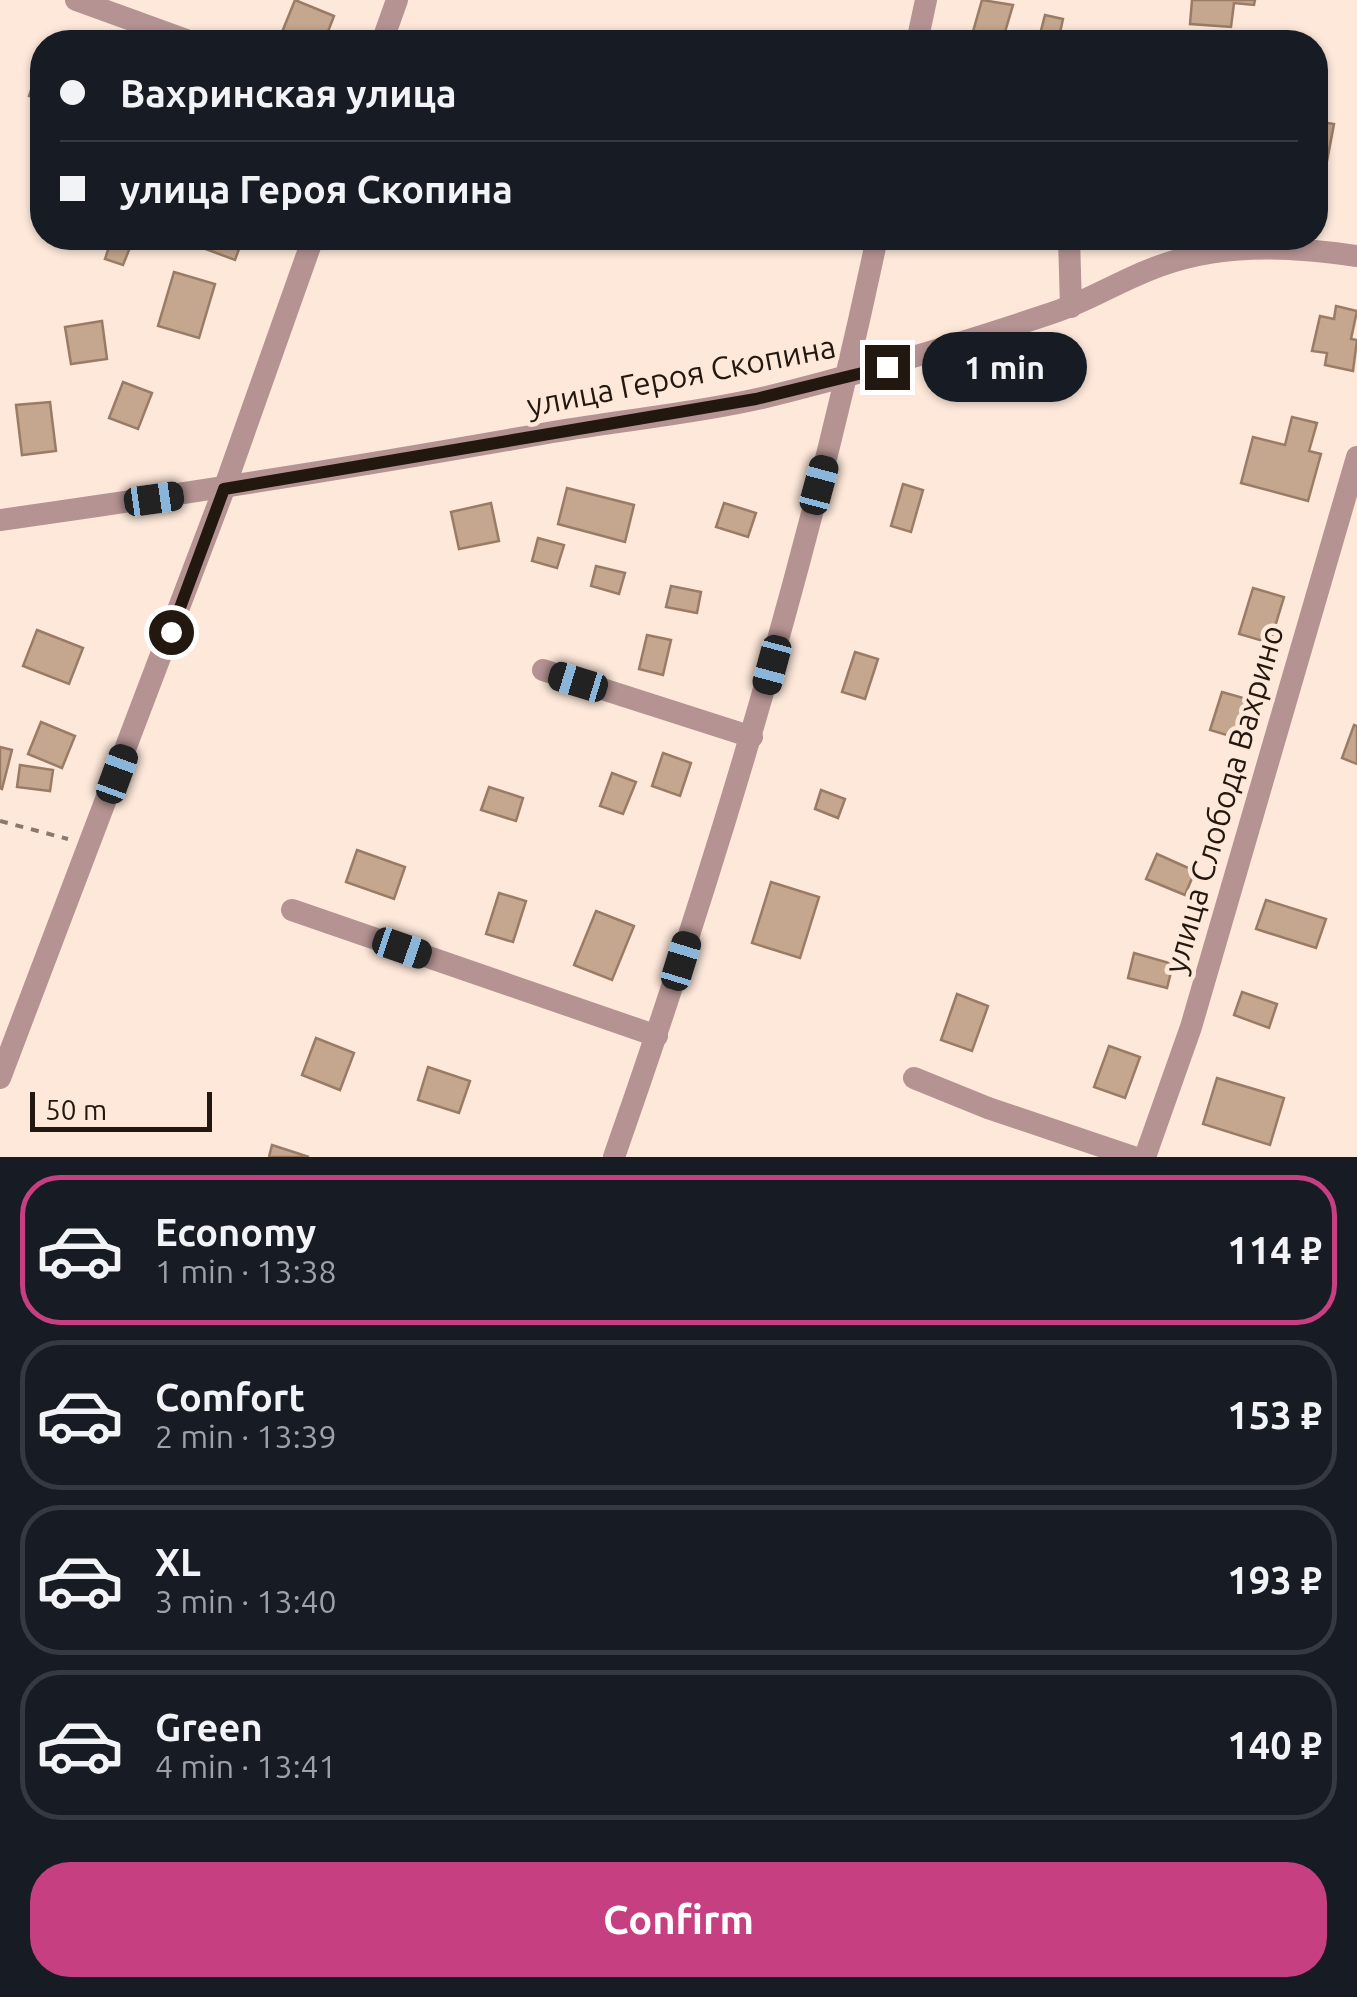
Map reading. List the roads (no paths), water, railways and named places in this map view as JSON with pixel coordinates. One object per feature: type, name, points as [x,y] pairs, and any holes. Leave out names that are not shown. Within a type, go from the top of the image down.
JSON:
[{"type":"street","points":[[76,0],[159,30]]},
{"type":"street","points":[[386,30],[397,0]]},
{"type":"street","points":[[920,30],[926,0]]},
{"type":"street","points":[[0,1078],[224,489],[309,250]]},
{"type":"street","points":[[614,1157],[657,1036],[752,737],[848,377],[874,250]]},
{"type":"street","points":[[1070,250],[1072,307]]},
{"type":"street","name":"улица Героя Скопина","points":[[0,520],[224,489],[756,399],[887,367],[1072,307],[1149,269],[1223,250]]},
{"type":"street","name":"улица Героя Скопина","points":[[1313,250],[1357,256]]},
{"type":"street","name":"улица Слобода Вахрино","points":[[1145,1157],[1191,1026],[1357,457]]},
{"type":"street","points":[[543,670],[752,737]]},
{"type":"street","points":[[292,910],[657,1036]]},
{"type":"street","points":[[914,1078],[988,1108],[1133,1157]]}]
